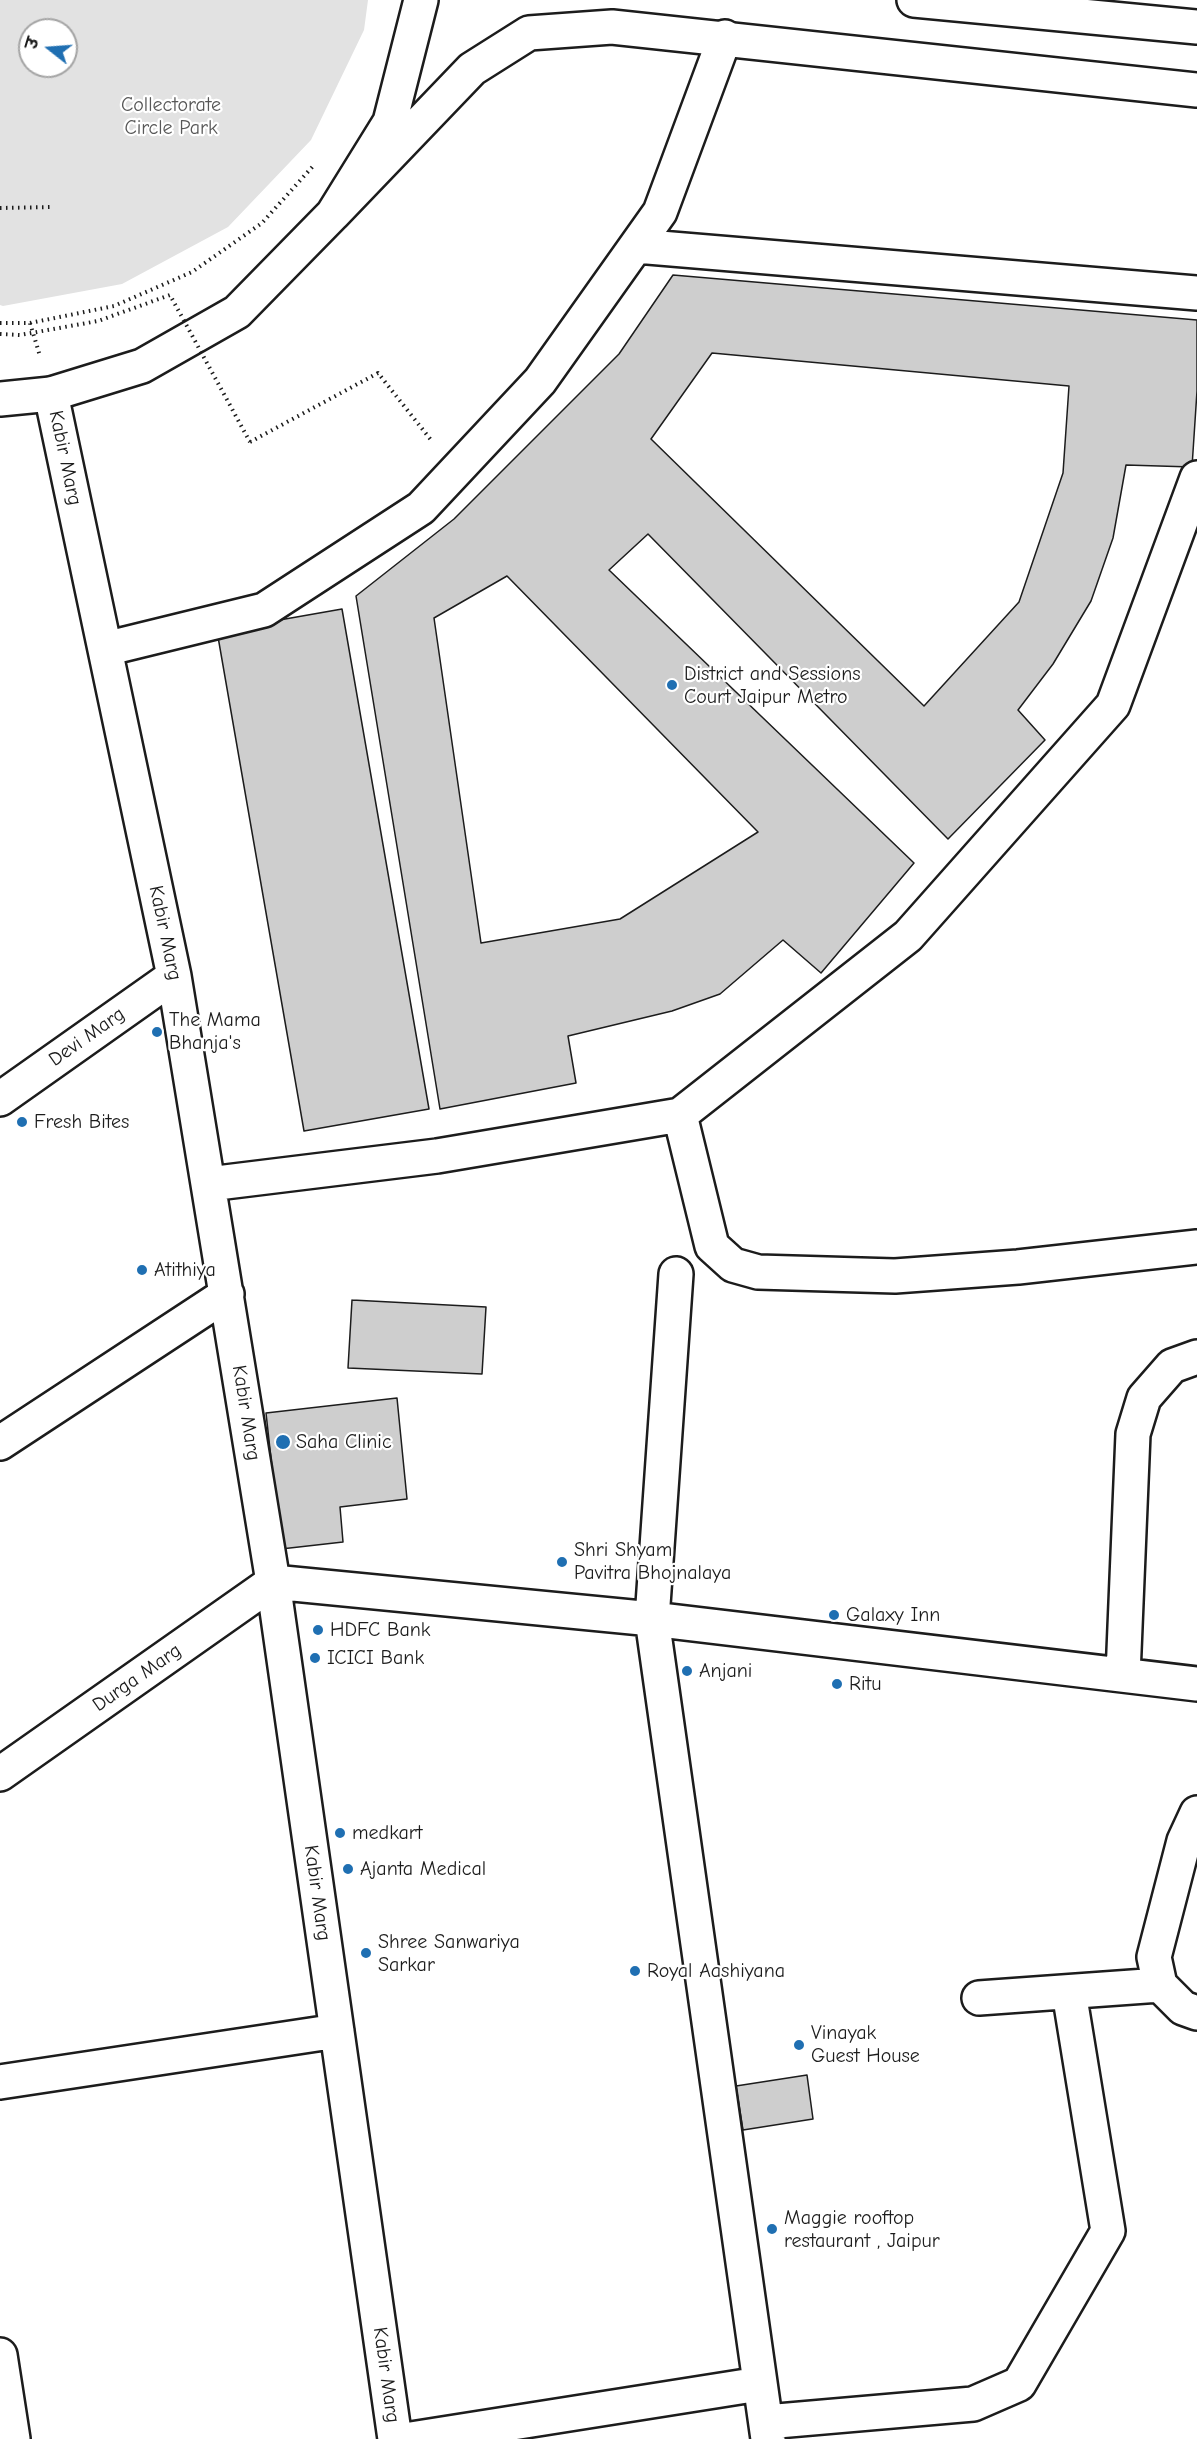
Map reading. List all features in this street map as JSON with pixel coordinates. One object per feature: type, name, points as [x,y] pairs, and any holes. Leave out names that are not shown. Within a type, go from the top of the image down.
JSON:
[{"type":"street","points":[[333,214],[390,122],[421,0]]},
{"type":"street","points":[[914,0],[1105,9],[1197,27]]},
{"type":"street","points":[[0,399],[51,394],[142,366],[237,312],[472,69],[529,33],[612,27],[725,37],[1197,90]]},
{"type":"street","points":[[105,649],[264,610],[421,508],[540,381],[660,212],[725,37]]},
{"type":"street","points":[[636,246],[1197,293]]},
{"type":"street","name":"Kabir Marg","points":[[51,394],[174,976],[209,1184],[273,1582],[395,2439]]},
{"type":"street","points":[[209,1184],[438,1156],[680,1115],[908,936],[1113,705],[1197,478]]},
{"type":"street","name":"Devi Marg","points":[[0,1099],[174,976]]},
{"type":"street","points":[[680,1115],[712,1246],[733,1265],[758,1272],[895,1276],[1017,1267],[1197,1247]]},
{"type":"street","points":[[676,1274],[652,1619],[767,2431],[973,2404],[1019,2384],[1108,2231],[1070,1992]]},
{"type":"street","points":[[0,1443],[227,1294]]},
{"type":"street","points":[[1123,1675],[1133,1434],[1144,1398],[1172,1366],[1197,1357]]},
{"type":"street","points":[[273,1582],[652,1619],[1197,1684]]},
{"type":"street","name":"Durga Marg","points":[[0,1774],[273,1582]]},
{"type":"street","points":[[1197,1813],[1184,1841],[1154,1957],[1160,1985],[1183,2008],[1197,2013]]},
{"type":"street","points":[[979,1998],[1160,1985]]},
{"type":"street","points":[[0,2082],[337,2031]]},
{"type":"street","points":[[0,2355],[13,2439]]},
{"type":"street","points":[[411,2439],[759,2384]]},
{"type":"path","points":[[0,323],[30,323],[114,306],[192,272],[262,223],[319,160]]},
{"type":"path","points":[[0,208],[52,207]]},
{"type":"path","points":[[0,334],[20,335],[98,321],[170,295],[250,442],[378,373],[455,471]]},
{"type":"green space","name":"Collectorate Circle Park","points":[[0,0],[368,0],[364,30],[311,140],[228,227],[122,284],[0,305]]},
{"type":"building","name":"District and Sessions Court Jaipur Metro","points":[[673,275],[1197,320],[1197,391],[1192,467],[1126,465],[1113,538],[1091,601],[1053,664],[1018,710],[1045,740],[948,839],[648,534],[609,570],[914,863],[821,973],[783,940],[720,994],[672,1011],[568,1036],[576,1083],[440,1109],[356,596],[454,519],[619,354]],"holes":[[[712,353],[1069,386],[1063,473],[1019,602],[924,706],[651,439]],[[507,576],[758,832],[620,919],[481,943],[434,618]]]},
{"type":"building","points":[[342,609],[429,1109],[304,1131],[217,631]]},
{"type":"building","points":[[352,1300],[486,1307],[482,1374],[348,1368]]},
{"type":"building","points":[[397,1398],[407,1499],[340,1507],[343,1542],[281,1549],[266,1413]]},
{"type":"building","points":[[807,2075],[813,2119],[743,2130],[736,2086]]},
{"type":"place","name":"District and Sessions Court Jaipur Metro","points":[[672,685]]},
{"type":"place","name":"The Mama Bhanja's","points":[[157,1032]]},
{"type":"place","name":"Fresh Bites","points":[[22,1122]]},
{"type":"place","name":"Atithiya","points":[[142,1270]]},
{"type":"place","name":"Saha Clinic","points":[[283,1442]]},
{"type":"place","name":"Shri Shyam Pavitra Bhojnalaya","points":[[562,1562]]},
{"type":"place","name":"Galaxy Inn","points":[[834,1615]]},
{"type":"place","name":"HDFC Bank","points":[[318,1630]]},
{"type":"place","name":"ICICI Bank","points":[[315,1658]]},
{"type":"place","name":"Anjani","points":[[687,1671]]},
{"type":"place","name":"Ritu","points":[[837,1684]]},
{"type":"place","name":"medkart","points":[[340,1833]]},
{"type":"place","name":"Ajanta Medical","points":[[348,1869]]},
{"type":"place","name":"Shree Sanwariya Sarkar","points":[[366,1953]]},
{"type":"place","name":"Royal Aashiyana","points":[[635,1971]]},
{"type":"place","name":"Vinayak Guest House","points":[[799,2045]]},
{"type":"place","name":"Maggie rooftop restaurant , Jaipur","points":[[772,2229]]}]
